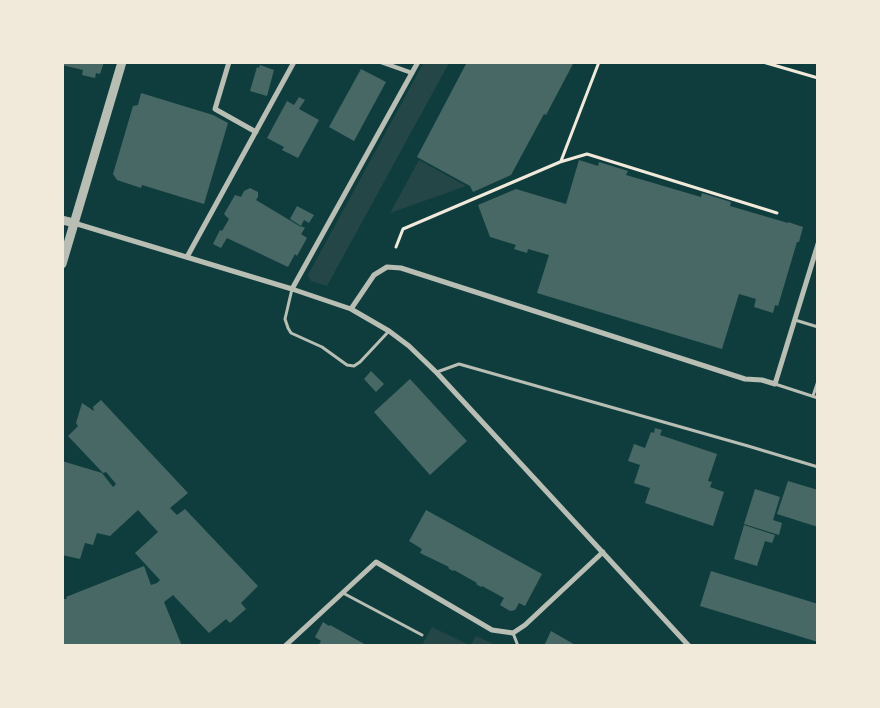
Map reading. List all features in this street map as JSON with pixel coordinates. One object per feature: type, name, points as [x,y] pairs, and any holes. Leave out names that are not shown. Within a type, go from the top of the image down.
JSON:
[{"type":"street","points":[[62,264],[122,62]]},
{"type":"street","points":[[229,62],[215,109],[256,132]]},
{"type":"street","points":[[187,257],[294,62]]},
{"type":"street","points":[[381,62],[412,73]]},
{"type":"street","points":[[292,289],[418,62]]},
{"type":"street","points":[[62,220],[292,289],[351,310],[389,331],[409,346],[436,373],[689,646]]},
{"type":"street","points":[[351,310],[374,275],[387,267],[401,268],[745,379],[762,380],[775,384],[818,244]]},
{"type":"street","points":[[285,646],[376,562],[492,630],[513,633],[525,626],[603,552]]},
{"type":"lane","points":[[292,289],[285,319],[288,328],[292,333],[322,347],[347,365],[354,366],[360,362],[389,331]]},
{"type":"lane","points":[[794,320],[818,327]]},
{"type":"lane","points":[[436,373],[459,364],[818,467]]},
{"type":"lane","points":[[813,396],[818,381]]},
{"type":"lane","points":[[775,384],[818,398]]},
{"type":"lane","points":[[342,593],[422,635]]},
{"type":"lane","points":[[513,633],[518,646]]},
{"type":"path","points":[[560,162],[599,62]]},
{"type":"path","points":[[763,62],[818,78]]},
{"type":"path","points":[[396,247],[403,229],[560,162],[587,154],[777,213]]},
{"type":"shaded area","points":[[424,62],[449,63],[327,286],[311,281],[308,275]]},
{"type":"shaded area","points":[[419,160],[466,186],[390,213]]},
{"type":"shaded area","points":[[432,627],[469,645],[422,645]]},
{"type":"shaded area","points":[[476,636],[495,645],[471,645]]},
{"type":"building","points":[[62,62],[104,62],[100,74],[96,73],[95,78],[82,75],[83,70],[62,65]]},
{"type":"building","points":[[467,62],[574,62],[511,175],[473,192],[470,186],[417,157]]},
{"type":"building","points":[[260,65],[274,70],[267,96],[250,91],[257,67],[259,68]]},
{"type":"building","points":[[361,69],[386,82],[354,141],[329,127]]},
{"type":"building","points":[[141,93],[213,115],[228,123],[204,204],[142,185],[141,188],[117,180],[113,174],[133,106],[138,105]]},
{"type":"building","points":[[299,97],[305,100],[299,109],[319,120],[298,158],[282,150],[284,147],[267,138],[287,101],[294,105]]},
{"type":"building","points":[[579,160],[598,166],[599,162],[628,171],[626,175],[701,197],[702,193],[731,202],[730,206],[803,227],[778,306],[775,305],[773,313],[754,307],[756,299],[739,294],[722,349],[537,293],[549,255],[528,249],[527,253],[514,249],[516,245],[490,237],[478,205],[516,189],[566,204]]},
{"type":"building","points":[[250,188],[258,192],[256,200],[305,228],[301,234],[307,238],[288,267],[227,238],[221,248],[213,244],[220,230],[222,231],[229,219],[224,214],[235,195],[241,197],[244,191]]},
{"type":"building","points":[[297,206],[314,215],[309,223],[304,220],[301,226],[290,219]]},
{"type":"building","points":[[371,371],[384,384],[376,392],[364,379]]},
{"type":"building","points":[[410,379],[467,441],[430,475],[374,412]]},
{"type":"building","points":[[101,400],[188,493],[170,508],[177,515],[185,509],[258,586],[241,603],[246,609],[230,623],[226,619],[209,633],[173,595],[164,602],[182,646],[62,646],[63,599],[67,599],[66,597],[144,566],[151,585],[160,580],[135,553],[158,532],[138,510],[110,536],[97,533],[93,545],[85,543],[80,559],[62,555],[62,461],[102,473],[113,487],[116,484],[68,436],[78,426],[76,423],[82,403],[94,411],[93,407]]},
{"type":"building","points":[[655,428],[662,430],[660,435],[717,454],[708,481],[712,482],[710,487],[724,492],[713,526],[645,503],[650,488],[634,483],[640,465],[628,461],[634,444],[645,448],[651,432],[654,433]]},
{"type":"building","points":[[788,481],[818,490],[818,527],[777,514]]},
{"type":"building","points":[[755,489],[780,497],[773,520],[782,523],[779,535],[744,524]]},
{"type":"building","points":[[426,510],[542,574],[525,606],[519,603],[515,610],[510,611],[500,605],[504,598],[420,553],[422,549],[409,541]]},
{"type":"building","points":[[744,525],[775,535],[772,543],[765,541],[757,566],[734,559]]},
{"type":"building","points":[[711,571],[818,604],[818,642],[700,606]]},
{"type":"building","points":[[323,622],[368,646],[318,646],[321,641],[315,637]]},
{"type":"building","points":[[551,631],[577,646],[544,646]]}]
